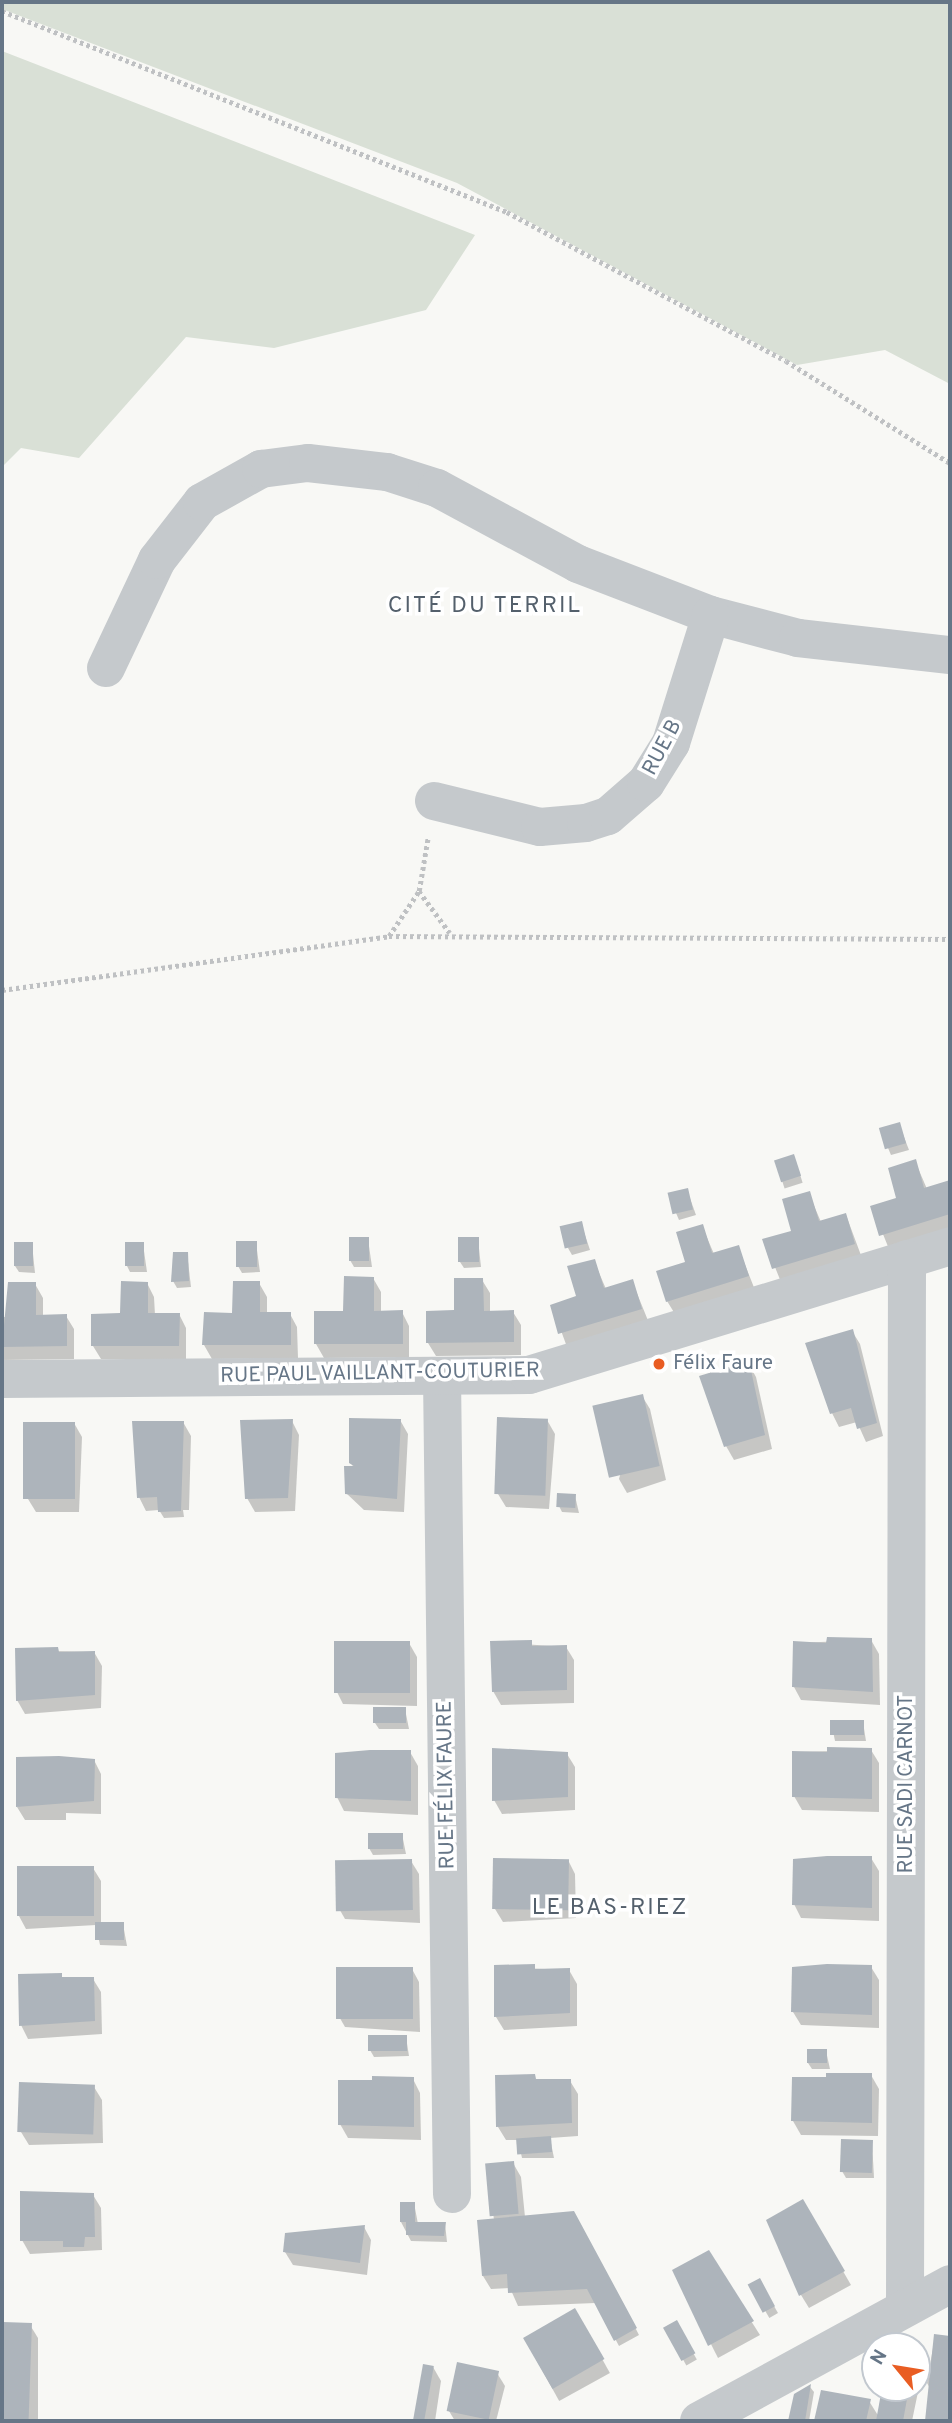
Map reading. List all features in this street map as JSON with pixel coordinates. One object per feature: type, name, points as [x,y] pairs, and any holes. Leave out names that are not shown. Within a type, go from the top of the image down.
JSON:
[{"type":"street","points":[[106,668],[157,560],[185,519],[239,478],[285,464],[335,464],[413,480],[599,574],[711,615],[798,638],[950,655]]},
{"type":"street","name":"RUE B","points":[[434,802],[540,827],[586,823],[608,816],[646,783],[671,743],[711,615]]},
{"type":"street","name":"RUE PAUL VAILLANT-COUTURIER","points":[[2,1380],[442,1376],[549,1371],[950,1246]]},
{"type":"street","name":"RUE SADI CARNOT","points":[[905,2308],[907,1259]]},
{"type":"street","name":"RUE FÉLIX FAURE","points":[[442,1376],[452,2194]]},
{"type":"street","points":[[699,2421],[950,2284]]},
{"type":"path","points":[[2,11],[507,212],[786,361],[950,463]]},
{"type":"path","points":[[388,936],[419,891],[434,802]]},
{"type":"path","points":[[419,891],[450,933]]},
{"type":"path","points":[[2,990],[388,936],[450,933],[950,939]]},
{"type":"shaded area","points":[[2,2],[950,2],[950,384],[885,350],[797,365],[457,183],[2,9]]},
{"type":"shaded area","points":[[2,51],[475,235],[426,310],[274,348],[186,337],[79,458],[21,448],[2,467]]},
{"type":"building","points":[[900,1122],[906,1143],[885,1149],[879,1128]]},
{"type":"building","points":[[794,1154],[801,1176],[781,1182],[774,1160]]},
{"type":"building","points":[[916,1159],[924,1188],[950,1180],[950,1214],[879,1236],[870,1206],[896,1198],[888,1168]]},
{"type":"building","points":[[688,1188],[693,1209],[672,1214],[668,1193]]},
{"type":"building","points":[[810,1191],[819,1221],[846,1213],[855,1244],[772,1269],[762,1239],[791,1231],[782,1199]]},
{"type":"building","points":[[582,1221],[587,1243],[565,1249],[560,1226]]},
{"type":"building","points":[[703,1224],[712,1253],[739,1245],[749,1276],[666,1302],[656,1271],[685,1262],[676,1232]]},
{"type":"building","points":[[349,1237],[369,1237],[369,1261],[349,1261]]},
{"type":"building","points":[[458,1237],[479,1237],[479,1262],[458,1262]]},
{"type":"building","points":[[236,1241],[257,1241],[257,1267],[236,1267]]},
{"type":"building","points":[[14,1242],[33,1242],[33,1266],[14,1266]]},
{"type":"building","points":[[125,1242],[144,1242],[144,1266],[125,1266]]},
{"type":"building","points":[[173,1252],[188,1252],[189,1281],[171,1282]]},
{"type":"building","points":[[595,1259],[604,1288],[633,1279],[642,1309],[558,1334],[550,1305],[576,1296],[567,1266]]},
{"type":"building","points":[[344,1276],[374,1277],[374,1311],[403,1310],[403,1344],[314,1344],[314,1311],[343,1311]]},
{"type":"building","points":[[454,1278],[483,1278],[484,1311],[514,1310],[514,1342],[426,1343],[426,1311],[454,1310]]},
{"type":"building","points":[[121,1281],[148,1282],[148,1313],[180,1313],[179,1346],[91,1346],[91,1314],[120,1313]]},
{"type":"building","points":[[233,1281],[260,1281],[260,1312],[291,1312],[291,1345],[202,1345],[204,1312],[232,1313]]},
{"type":"building","points":[[8,1282],[36,1282],[36,1315],[67,1314],[67,1346],[2,1347]]},
{"type":"building","points":[[853,1329],[877,1423],[857,1429],[851,1408],[830,1414],[805,1343]]},
{"type":"building","points":[[749,1361],[765,1435],[724,1447],[699,1376]]},
{"type":"building","points":[[643,1394],[660,1466],[609,1478],[592,1406]]},
{"type":"building","points":[[497,1417],[548,1419],[545,1496],[494,1494]]},
{"type":"building","points":[[349,1418],[401,1419],[397,1499],[345,1494],[344,1466],[354,1466],[349,1463]]},
{"type":"building","points":[[293,1419],[288,1498],[245,1499],[240,1420]]},
{"type":"building","points":[[132,1421],[184,1421],[181,1511],[158,1512],[157,1497],[137,1498]]},
{"type":"building","points":[[23,1422],[75,1422],[75,1499],[23,1499]]},
{"type":"building","points":[[557,1493],[576,1494],[575,1508],[556,1507]]},
{"type":"building","points":[[827,1637],[872,1638],[873,1692],[792,1687],[793,1641],[826,1643]]},
{"type":"building","points":[[532,1640],[532,1646],[567,1645],[567,1690],[492,1692],[490,1641]]},
{"type":"building","points":[[334,1641],[410,1641],[410,1693],[334,1693]]},
{"type":"building","points":[[58,1647],[59,1652],[95,1651],[95,1695],[16,1701],[15,1648]]},
{"type":"building","points":[[373,1707],[406,1707],[406,1723],[373,1723]]},
{"type":"building","points":[[830,1720],[864,1720],[864,1735],[830,1735]]},
{"type":"building","points":[[827,1747],[872,1748],[872,1799],[792,1797],[792,1751],[827,1752]]},
{"type":"building","points":[[492,1748],[568,1752],[568,1797],[492,1801]]},
{"type":"building","points":[[411,1750],[411,1801],[335,1798],[335,1753]]},
{"type":"building","points":[[16,1757],[95,1759],[94,1801],[16,1807]]},
{"type":"building","points":[[368,1833],[403,1833],[403,1849],[368,1849]]},
{"type":"building","points":[[872,1856],[872,1908],[792,1905],[793,1859]]},
{"type":"building","points":[[493,1858],[569,1859],[568,1910],[492,1909]]},
{"type":"building","points":[[412,1859],[413,1910],[336,1911],[335,1860]]},
{"type":"building","points":[[17,1866],[94,1866],[94,1916],[17,1916]]},
{"type":"building","points":[[95,1922],[124,1922],[124,1940],[95,1940]]},
{"type":"building","points":[[535,1964],[535,1969],[570,1968],[570,2013],[494,2017],[494,1965]]},
{"type":"building","points":[[827,1964],[872,1965],[872,2015],[791,2012],[792,1967]]},
{"type":"building","points":[[336,1967],[413,1967],[413,2019],[336,2019]]},
{"type":"building","points":[[62,1973],[62,1977],[94,1977],[95,2021],[19,2026],[18,1974]]},
{"type":"building","points":[[368,2035],[407,2035],[407,2051],[368,2051]]},
{"type":"building","points":[[807,2049],[827,2049],[827,2063],[807,2063]]},
{"type":"building","points":[[826,2073],[872,2073],[872,2123],[791,2121],[792,2077],[826,2077]]},
{"type":"building","points":[[535,2074],[536,2079],[571,2079],[572,2123],[496,2127],[495,2075]]},
{"type":"building","points":[[372,2076],[414,2077],[414,2127],[338,2125],[338,2080],[372,2080]]},
{"type":"building","points":[[19,2082],[95,2085],[93,2135],[17,2132]]},
{"type":"building","points":[[551,2136],[552,2152],[517,2154],[516,2138]]},
{"type":"building","points":[[841,2139],[873,2140],[872,2173],[840,2172]]},
{"type":"building","points":[[514,2161],[519,2214],[490,2216],[485,2164]]},
{"type":"building","points":[[20,2191],[94,2193],[95,2237],[85,2237],[84,2247],[63,2247],[63,2241],[20,2241]]},
{"type":"building","points":[[803,2199],[845,2271],[799,2296],[766,2220]]},
{"type":"building","points":[[400,2202],[415,2202],[415,2222],[446,2222],[444,2236],[406,2235],[406,2222],[400,2222]]},
{"type":"building","points":[[574,2211],[637,2328],[614,2341],[587,2289],[508,2293],[507,2274],[482,2276],[477,2220]]},
{"type":"building","points":[[365,2225],[360,2263],[283,2252],[285,2233]]},
{"type":"building","points":[[709,2250],[754,2321],[708,2346],[672,2270]]},
{"type":"building","points":[[760,2278],[775,2306],[763,2313],[748,2285]]},
{"type":"building","points":[[575,2308],[604,2359],[553,2389],[523,2338]]},
{"type":"building","points":[[677,2320],[695,2353],[681,2361],[663,2328]]},
{"type":"building","points":[[3,2322],[32,2323],[29,2421],[2,2421]]},
{"type":"building","points":[[934,2334],[950,2336],[950,2421],[925,2421],[927,2402],[931,2402]]},
{"type":"building","points":[[457,2362],[499,2371],[489,2420],[447,2411]]},
{"type":"building","points":[[423,2364],[434,2366],[424,2421],[413,2421]]},
{"type":"building","points":[[811,2384],[805,2421],[788,2421],[794,2394]]},
{"type":"building","points":[[821,2390],[861,2397],[861,2402],[870,2402],[866,2421],[814,2421]]},
{"type":"building","points":[[879,2402],[906,2402],[903,2421],[876,2421]]},
{"type":"place","name":"Félix Faure","points":[[659,1364]]},
{"type":"district","name":"CITÉ DU TERRIL","points":[[485,607]]},
{"type":"district","name":"LE BAS-RIEZ","points":[[610,1909]]}]
